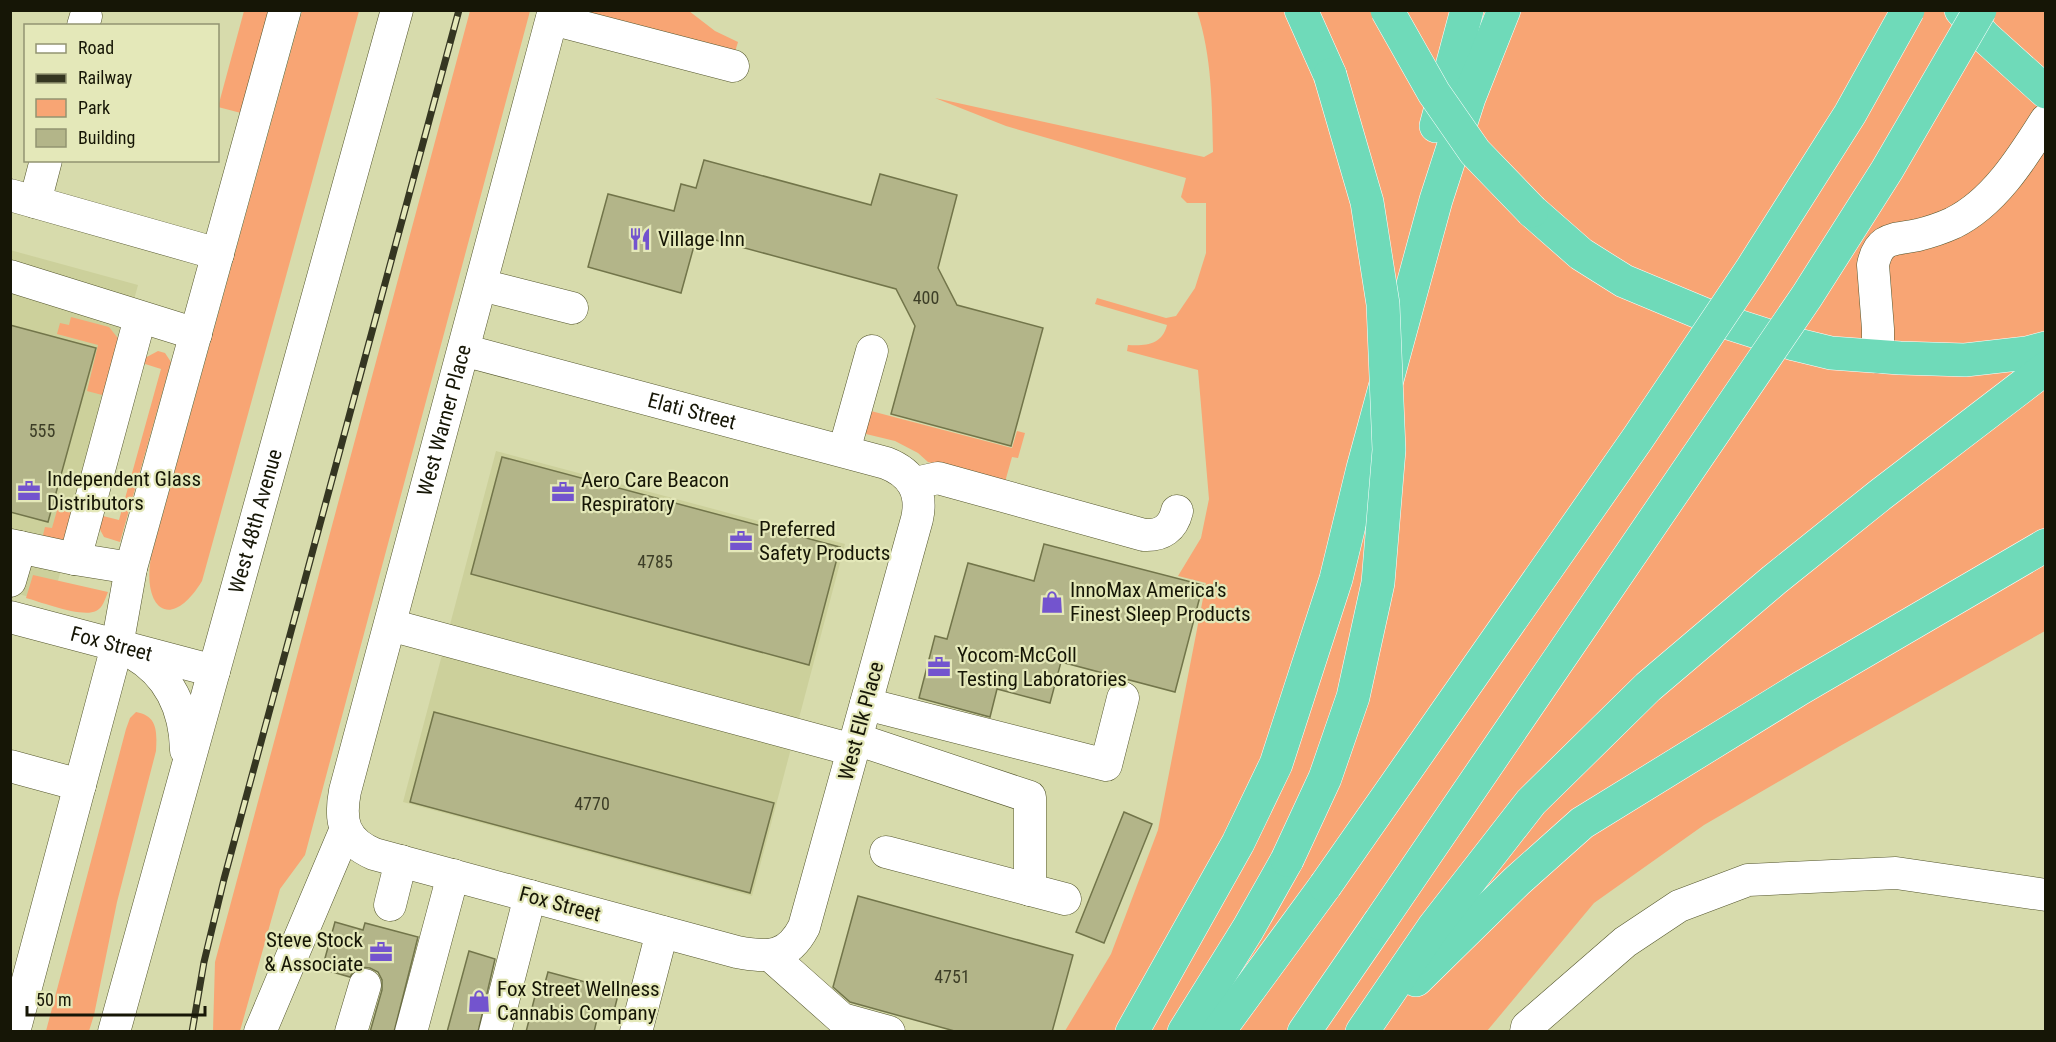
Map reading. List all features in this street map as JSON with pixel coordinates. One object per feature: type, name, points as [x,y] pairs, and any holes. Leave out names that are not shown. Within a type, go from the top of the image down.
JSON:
[{"type":"highway","points":[[1184,1032],[1248,930],[1287,860],[1325,778],[1353,697],[1378,583],[1389,450],[1383,304],[1367,202],[1330,75],[1301,10]]},
{"type":"highway","points":[[1388,10],[1434,93],[1475,152],[1532,211],[1581,254],[1624,281],[1713,318],[1831,353],[1965,360],[2027,353],[2046,348]]},
{"type":"highway","points":[[1363,468],[1421,182],[1467,10]]},
{"type":"highway","points":[[1132,1032],[1238,843],[1276,764],[1336,579],[1363,468],[1436,200],[1469,98],[1504,10]]},
{"type":"highway","points":[[1218,1032],[1325,885],[1625,458],[1751,270],[1850,114],[1908,10]]},
{"type":"highway","points":[[1961,10],[1984,36],[2046,92]]},
{"type":"highway","points":[[1304,1032],[1807,296],[1887,170],[1980,10]]},
{"type":"highway","points":[[1362,1032],[1433,928],[1531,802],[1648,687],[1774,580],[1880,495],[2046,368]]},
{"type":"highway","points":[[1371,1032],[1424,971],[1517,881],[1582,823],[1801,688],[2046,545]]},
{"type":"street","points":[[14,1032],[21,968],[80,784],[117,646],[131,568],[285,10]]},
{"type":"street","name":"West 48th Avenue","points":[[114,1032],[397,10]]},
{"type":"street","points":[[553,15],[733,66]]},
{"type":"street","name":"West Warner Place","points":[[345,831],[342,806],[345,791],[553,15]]},
{"type":"street","points":[[1878,357],[1873,265],[1875,255],[1881,245],[1897,237],[1917,235],[1941,228],[1956,221],[1982,203],[2015,165],[2046,120]]},
{"type":"street","points":[[45,162],[23,199],[218,254]]},
{"type":"street","points":[[10,276],[196,334]]},
{"type":"street","points":[[481,285],[572,308]]},
{"type":"street","points":[[75,559],[140,318]]},
{"type":"street","name":"Elati Street","points":[[463,350],[844,451],[899,468],[915,483]]},
{"type":"street","points":[[844,451],[872,351]]},
{"type":"street","points":[[915,483],[938,478],[1144,535],[1154,536],[1170,528],[1177,511]]},
{"type":"street","name":"West Elk Place","points":[[777,954],[792,945],[804,927],[920,507],[915,483]]},
{"type":"street","points":[[10,581],[15,546],[131,568]]},
{"type":"street","name":"Fox Street","points":[[10,617],[214,671]]},
{"type":"street","points":[[390,625],[854,745],[1030,797],[1030,890]]},
{"type":"street","points":[[117,646],[137,656],[153,668],[176,697],[186,729],[187,769]]},
{"type":"street","points":[[866,704],[1106,765],[1124,698]]},
{"type":"street","points":[[10,765],[80,784]]},
{"type":"street","points":[[260,1032],[345,831]]},
{"type":"street","name":"Fox Street","points":[[345,831],[362,849],[401,861],[737,952],[777,954]]},
{"type":"street","points":[[886,852],[1065,899]]},
{"type":"street","points":[[390,905],[401,861]]},
{"type":"street","points":[[1526,1032],[1527,1027],[1625,942],[1679,906],[1748,880],[1896,873],[2046,895]]},
{"type":"street","points":[[411,1032],[453,875]]},
{"type":"street","points":[[495,1032],[530,896]]},
{"type":"street","points":[[636,1032],[662,932]]},
{"type":"street","points":[[777,954],[842,1018],[889,1032]]},
{"type":"street","points":[[351,1032],[365,985]]},
{"type":"shaded area","points":[[10,250],[138,285],[52,603],[11,592]]},
{"type":"shaded area","points":[[496,451],[845,544],[752,896],[403,802]]},
{"type":"green space","points":[[582,10],[689,11],[715,31],[738,42],[734,55],[582,13]]},
{"type":"green space","points":[[244,11],[270,11],[241,113],[219,107]]},
{"type":"green space","points":[[302,11],[359,11],[202,581],[190,597],[179,606],[169,610],[161,608],[155,601],[151,590],[149,575],[151,557]]},
{"type":"green space","points":[[470,11],[530,11],[305,855],[280,889],[240,1031],[213,1031],[215,962]]},
{"type":"green space","points":[[1197,11],[2045,11],[2045,631],[1704,825],[1594,903],[1487,1031],[1065,1031],[1111,954],[1158,830],[1206,583],[1178,576],[1201,538],[1209,499],[1198,370],[1127,351],[1128,345],[1147,344],[1157,340],[1165,332],[1167,325],[1095,304],[1097,298],[1166,318],[1176,316],[1195,288],[1206,253],[1206,203],[1187,203],[1181,197],[1186,178],[1006,126],[935,98],[1204,157],[1213,152],[1211,99],[1206,45]]},
{"type":"green space","points":[[71,317],[109,327],[121,342],[106,396],[87,391],[98,345],[57,334],[60,323],[69,325]]},
{"type":"green space","points":[[158,351],[165,353],[171,362],[120,542],[104,537],[97,524],[99,515],[119,520],[161,369],[142,363],[143,359]]},
{"type":"green space","points":[[871,411],[1012,448],[1017,431],[1025,433],[1018,458],[1012,457],[1005,482],[928,462],[918,453],[895,441],[866,434],[862,429]]},
{"type":"green space","points":[[60,500],[76,505],[68,538],[56,544],[41,543],[45,527],[52,528]]},
{"type":"green space","points":[[33,575],[108,592],[98,610],[90,613],[72,611],[26,598]]},
{"type":"green space","points":[[136,712],[149,717],[155,726],[156,751],[117,902],[94,1015],[89,1031],[46,1031],[126,729],[130,718]]},
{"type":"building","points":[[704,160],[871,205],[880,174],[957,195],[938,268],[957,305],[1043,328],[1011,446],[891,414],[915,326],[896,289],[697,235],[681,293],[588,267],[608,194],[674,211],[681,184],[696,188]]},
{"type":"building","points":[[10,325],[96,348],[48,522],[10,512]]},
{"type":"building","points":[[502,457],[840,547],[809,665],[471,574]]},
{"type":"building","points":[[1044,544],[1203,585],[1175,692],[1061,662],[1050,703],[997,689],[990,717],[919,698],[935,636],[947,639],[968,563],[1034,581]]},
{"type":"building","points":[[434,712],[774,803],[750,893],[410,802]]},
{"type":"building","points":[[1124,812],[1152,824],[1104,943],[1076,932]]},
{"type":"building","points":[[858,896],[1073,955],[1052,1032],[958,1032],[850,1002],[833,987]]},
{"type":"building","points":[[335,922],[363,930],[365,923],[418,937],[394,1032],[370,1032],[382,990],[382,980],[378,972],[361,967],[350,977],[322,969]]},
{"type":"building","points":[[469,951],[495,959],[478,1032],[447,1032]]},
{"type":"building","points":[[548,972],[619,991],[612,1019],[598,1015],[594,1032],[526,1032],[536,992],[542,994]]},
{"type":"railway","points":[[192,1032],[204,962],[224,879],[459,10]]},
{"type":"place","name":"Village Inn","points":[[640,239]]},
{"type":"place","name":"Independent Glass Distributors","points":[[29,491]]},
{"type":"place","name":"Aero Care Beacon Respiratory","points":[[563,492]]},
{"type":"place","name":"Preferred Safety Products","points":[[741,541]]},
{"type":"place","name":"InnoMax America's Finest Sleep Products","points":[[1052,602]]},
{"type":"place","name":"Yocom-McColl Testing Laboratories","points":[[939,667]]},
{"type":"place","name":"Steve Stock & Associate","points":[[381,952]]},
{"type":"place","name":"Fox Street Wellness Cannabis Company","points":[[479,1001]]}]
